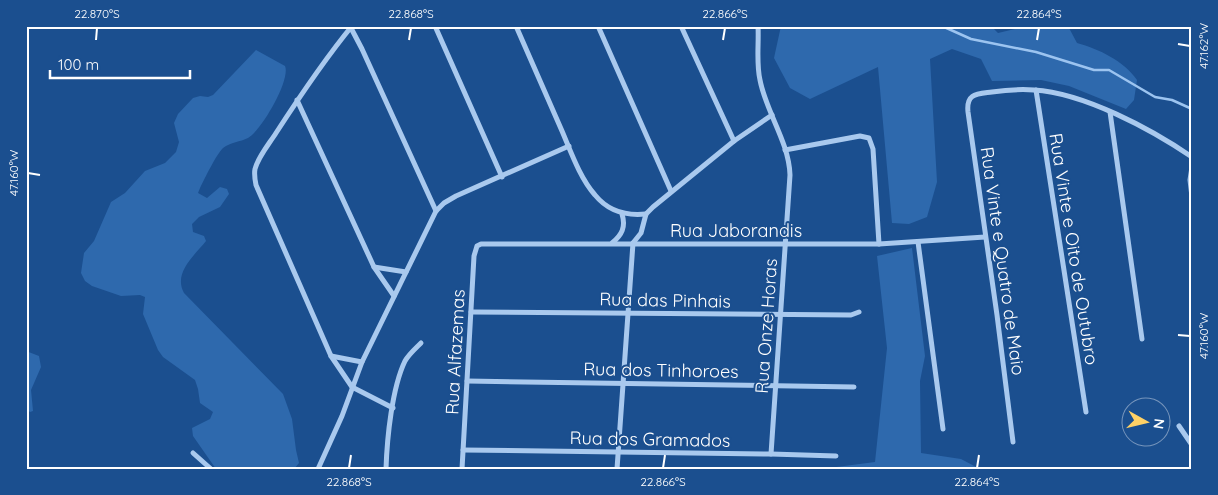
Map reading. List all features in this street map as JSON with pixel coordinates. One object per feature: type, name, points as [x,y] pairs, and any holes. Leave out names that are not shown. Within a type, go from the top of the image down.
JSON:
[{"type":"street","points":[[435,26],[502,177]]},
{"type":"street","points":[[516,26],[587,184],[596,197],[622,214],[633,216],[646,214]]},
{"type":"street","points":[[598,26],[671,191]]},
{"type":"street","points":[[681,26],[734,141]]},
{"type":"street","name":"Rua Onze Horas","points":[[758,26],[760,81],[790,168],[772,454]]},
{"type":"street","points":[[393,408],[352,387],[331,356],[256,185],[255,177],[255,169],[262,155],[297,100],[312,77],[351,27],[436,211]]},
{"type":"street","points":[[1036,90],[1064,96],[1110,112],[1153,131],[1192,156]]},
{"type":"street","name":"Rua Vinte e Quatro de Maio","points":[[1013,442],[967,104],[971,97],[982,93],[1036,90]]},
{"type":"street","name":"Rua Vinte e Oito de Outubro","points":[[1036,90],[1086,412]]},
{"type":"street","points":[[297,100],[374,267],[394,296]]},
{"type":"street","points":[[1110,112],[1142,339]]},
{"type":"street","points":[[617,469],[633,243],[641,233],[646,214],[671,191],[734,141],[772,115]]},
{"type":"street","points":[[785,150],[860,136],[869,138],[873,149],[879,244]]},
{"type":"street","points":[[318,469],[342,416],[362,362],[436,211],[444,203],[456,196],[569,146]]},
{"type":"street","points":[[1192,167],[1190,180],[1192,197]]},
{"type":"street","points":[[612,244],[623,230],[624,220],[622,214]]},
{"type":"street","name":"Rua Jaborandis","points":[[486,243],[879,244],[985,237]]},
{"type":"street","points":[[918,242],[943,429]]},
{"type":"street","name":"Rua Alfazemas","points":[[462,469],[474,256],[477,246],[486,243]]},
{"type":"street","points":[[374,267],[406,272]]},
{"type":"street","name":"Rua das Pinhais","points":[[471,312],[851,315],[859,312]]},
{"type":"street","points":[[386,469],[387,442],[400,377],[406,359],[421,343]]},
{"type":"street","points":[[331,356],[362,362]]},
{"type":"street","name":"Rua dos Tinhoroes","points":[[467,381],[854,388]]},
{"type":"street","points":[[1179,426],[1192,445]]},
{"type":"street","name":"Rua dos Gramados","points":[[463,450],[836,456]]},
{"type":"street","points":[[193,454],[211,469]]},
{"type":"shaded area","points":[[781,26],[991,26],[998,33],[1028,26],[1063,26],[1069,28],[1077,43],[1110,57],[1132,73],[1137,80],[1134,100],[1126,109],[1069,86],[1041,80],[992,81],[981,59],[952,49],[930,59],[937,182],[927,217],[909,224],[892,223],[878,67],[810,99],[790,88],[774,58]]},
{"type":"shaded area","points":[[256,50],[285,66],[284,82],[274,105],[254,133],[248,138],[223,148],[214,161],[198,193],[207,198],[220,187],[227,189],[229,194],[220,207],[199,217],[192,224],[193,232],[204,236],[206,241],[186,265],[181,279],[181,286],[184,293],[283,394],[292,419],[299,463],[294,469],[216,469],[193,436],[192,428],[210,419],[213,412],[200,403],[195,380],[163,357],[158,350],[143,314],[145,297],[140,295],[121,296],[92,286],[85,281],[81,273],[84,253],[94,241],[111,202],[125,193],[145,171],[165,163],[176,152],[179,142],[174,123],[178,114],[193,98],[213,95]]},
{"type":"shaded area","points":[[912,248],[925,356],[920,381],[921,453],[961,459],[980,469],[821,469],[875,462],[887,348],[877,256]]},
{"type":"shaded area","points":[[26,351],[39,356],[41,367],[31,390],[33,411],[30,412],[26,409]]},
{"type":"waterway","points":[[942,26],[971,39],[1036,52],[1094,70],[1109,70],[1155,97],[1172,100],[1192,109]]}]
